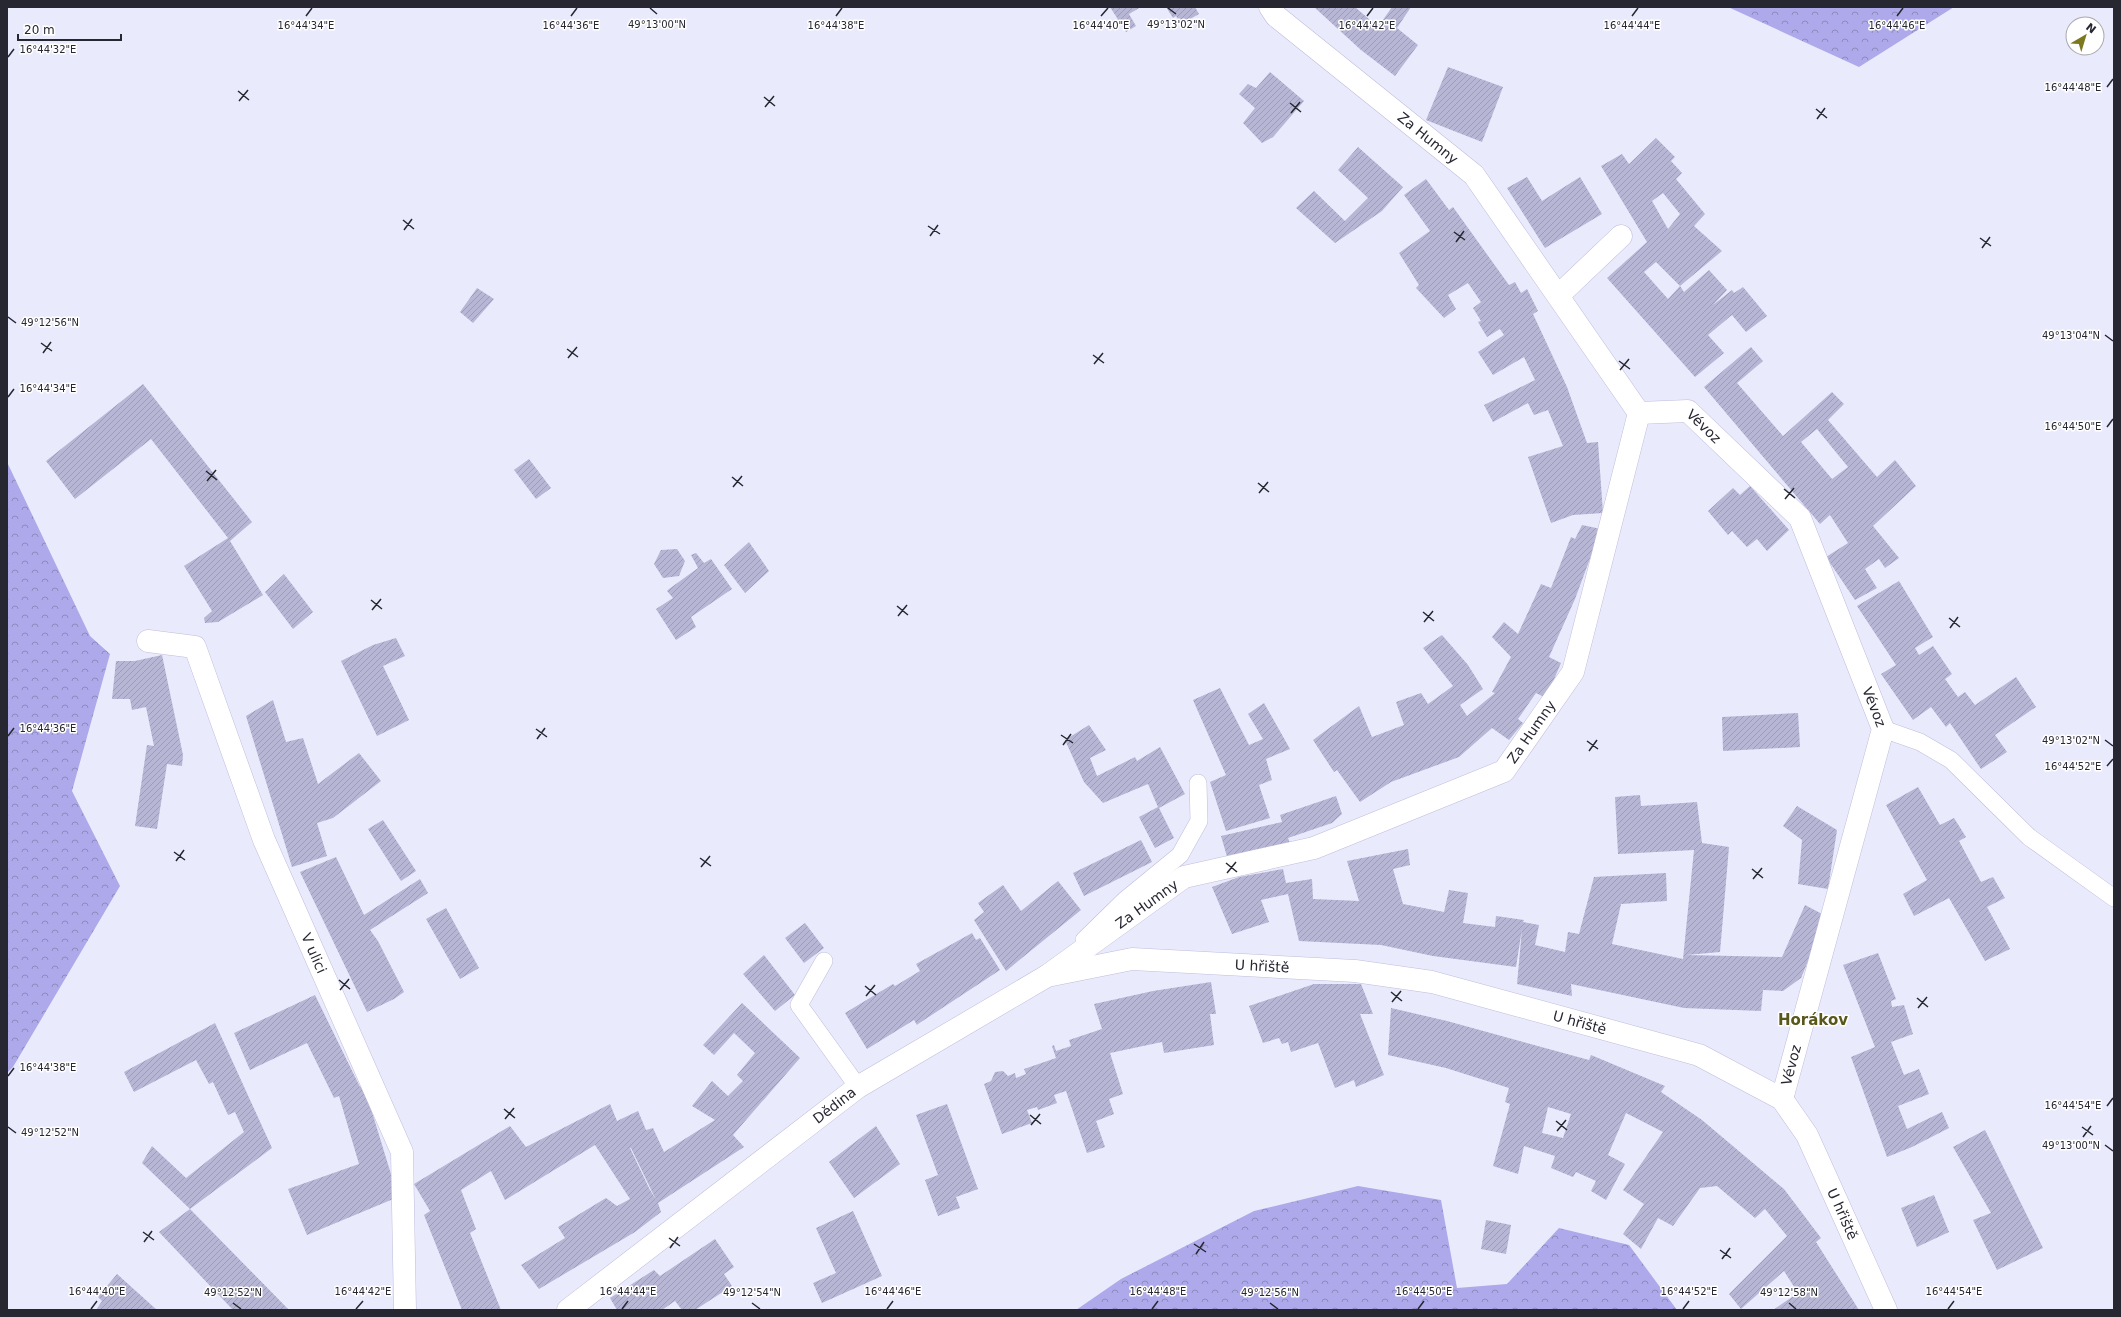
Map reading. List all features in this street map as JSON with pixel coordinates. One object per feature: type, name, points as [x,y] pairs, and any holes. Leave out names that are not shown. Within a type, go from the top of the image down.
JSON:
[{"type":"street","name":"Za Humny","points":[[1047,976],[1184,877],[1314,848],[1504,771],[1573,672],[1639,413],[1559,295],[1474,175],[1276,16],[1270,7]]},
{"type":"street","points":[[1559,295],[1621,236]]},
{"type":"street","name":"Vévoz","points":[[1639,413],[1688,411],[1800,518],[1883,729],[1782,1099]]},
{"type":"street","name":"V ulici","points":[[148,641],[195,647],[264,840],[402,1152],[405,1310]]},
{"type":"street","name":"Dědina","points":[[568,1310],[858,1087],[1047,976],[1132,959]]},
{"type":"street","name":"U hřiště","points":[[1132,959],[1355,971],[1432,982],[1699,1055],[1782,1099],[1807,1135],[1886,1310]]},
{"type":"lane","points":[[1883,729],[1920,742],[1951,760],[2029,837],[2114,898]]},
{"type":"lane","points":[[1047,976],[1125,900],[1180,855],[1199,821],[1198,783]]},
{"type":"lane","points":[[824,961],[799,1005],[858,1087]]},
{"type":"green space","points":[[1728,7],[1954,7],[1859,67]]},
{"type":"green space","points":[[7,462],[90,636],[110,654],[72,791],[120,886],[13,1067],[7,1073]]},
{"type":"green space","points":[[1358,1186],[1441,1200],[1457,1288],[1507,1284],[1559,1228],[1629,1245],[1677,1310],[1076,1310],[1121,1279],[1254,1211]]},
{"type":"building","points":[[1110,7],[1141,7],[1129,14],[1136,26],[1126,32]]},
{"type":"building","points":[[1166,7],[1195,7],[1199,14],[1181,24],[1176,16],[1173,18]]},
{"type":"building","points":[[1314,7],[1355,7],[1378,27],[1392,7],[1411,7],[1397,28],[1418,45],[1395,76],[1361,50]]},
{"type":"building","points":[[1448,67],[1503,87],[1482,142],[1426,120]]},
{"type":"building","points":[[1270,72],[1304,101],[1273,137],[1262,143],[1243,123],[1255,108],[1239,94],[1248,84],[1256,88]]},
{"type":"building","points":[[1656,138],[1675,157],[1671,161],[1682,173],[1676,179],[1705,214],[1694,226],[1722,251],[1680,286],[1684,292],[1709,270],[1727,290],[1713,305],[1732,290],[1734,293],[1743,287],[1767,316],[1746,332],[1732,315],[1708,335],[1724,353],[1695,377],[1607,278],[1647,242],[1601,166],[1622,154],[1629,164]],"holes":[[[1663,193],[1680,214],[1668,229],[1652,201]],[[1656,262],[1680,286],[1668,299],[1644,272]]]},
{"type":"building","points":[[1358,147],[1403,187],[1382,211],[1335,243],[1296,208],[1314,191],[1345,221],[1368,198],[1338,170]]},
{"type":"building","points":[[1527,177],[1542,201],[1580,177],[1602,214],[1545,248],[1507,188]]},
{"type":"building","points":[[1426,179],[1449,210],[1453,207],[1509,285],[1515,282],[1521,293],[1527,289],[1538,311],[1533,314],[1567,387],[1587,443],[1598,442],[1603,513],[1573,515],[1551,523],[1528,457],[1563,446],[1548,410],[1534,415],[1528,403],[1493,422],[1484,405],[1535,380],[1524,357],[1493,375],[1478,352],[1504,335],[1500,329],[1487,337],[1478,322],[1481,321],[1473,308],[1481,302],[1468,283],[1448,295],[1456,309],[1444,318],[1416,288],[1419,285],[1399,253],[1430,231],[1404,195]]},
{"type":"building","points":[[477,288],[494,299],[473,323],[460,312]]},
{"type":"building","points":[[1751,347],[1763,361],[1737,383],[1783,436],[1832,392],[1844,404],[1828,420],[1877,477],[1895,460],[1916,486],[1873,526],[1899,558],[1885,568],[1879,559],[1865,569],[1877,588],[1855,600],[1826,557],[1848,543],[1830,515],[1820,524],[1704,387]],"holes":[[[1817,429],[1848,467],[1832,479],[1801,442]]]},
{"type":"building","points":[[143,384],[252,522],[230,541],[263,595],[218,622],[205,623],[204,618],[212,611],[184,566],[228,538],[151,439],[75,499],[46,461]]},
{"type":"building","points":[[529,459],[551,488],[536,499],[514,470]]},
{"type":"building","points":[[1750,486],[1789,530],[1767,551],[1757,539],[1747,547],[1732,531],[1728,535],[1708,511],[1733,488],[1740,495]]},
{"type":"building","points":[[1582,525],[1601,529],[1575,599],[1549,657],[1561,663],[1546,698],[1536,693],[1518,719],[1523,723],[1509,740],[1492,728],[1459,757],[1391,782],[1360,802],[1337,770],[1334,772],[1313,740],[1359,706],[1372,737],[1404,725],[1396,702],[1421,693],[1428,704],[1453,686],[1423,648],[1442,635],[1468,665],[1483,689],[1460,705],[1467,716],[1495,693],[1492,692],[1511,657],[1492,637],[1504,622],[1518,634],[1541,584],[1551,588],[1571,537],[1575,539]]},
{"type":"building","points":[[749,542],[769,571],[745,593],[724,565]]},
{"type":"building","points":[[677,549],[685,561],[679,576],[663,578],[654,564],[661,550]]},
{"type":"building","points":[[696,553],[704,563],[711,559],[732,589],[691,617],[696,627],[676,640],[656,609],[673,598],[667,591],[669,589],[698,568],[691,555]]},
{"type":"building","points":[[284,574],[313,612],[293,629],[265,592]]},
{"type":"building","points":[[1899,581],[1933,637],[1915,648],[1919,655],[1933,646],[1952,674],[1945,679],[1958,697],[1965,692],[1975,705],[2016,677],[2036,707],[1995,735],[2007,752],[1981,769],[1950,723],[1946,727],[1931,707],[1913,720],[1881,674],[1896,665],[1857,606]]},
{"type":"building","points":[[396,638],[405,656],[383,666],[409,720],[377,736],[341,661],[373,645]]},
{"type":"building","points":[[162,655],[183,755],[182,766],[167,764],[157,829],[135,826],[147,745],[154,746],[146,707],[132,710],[130,699],[112,699],[116,661],[135,661]]},
{"type":"building","points":[[1220,688],[1249,745],[1263,739],[1248,714],[1264,703],[1290,749],[1266,759],[1272,780],[1259,785],[1270,818],[1226,831],[1210,782],[1226,775],[1193,700]]},
{"type":"building","points":[[273,700],[286,742],[303,738],[318,784],[359,753],[381,781],[333,818],[317,823],[327,856],[292,867],[246,716]]},
{"type":"building","points":[[1798,713],[1800,747],[1723,751],[1722,717]]},
{"type":"building","points":[[1089,725],[1106,750],[1090,758],[1097,776],[1135,757],[1137,761],[1160,747],[1185,794],[1159,808],[1174,838],[1155,848],[1139,817],[1158,807],[1148,784],[1103,803],[1084,782],[1065,740]]},
{"type":"building","points":[[1918,787],[1940,825],[1954,818],[1966,837],[1959,841],[1981,882],[1993,877],[2005,898],[1987,907],[2010,949],[1985,961],[1949,898],[1914,916],[1903,894],[1927,880],[1886,805]]},
{"type":"building","points":[[1640,795],[1641,806],[1697,802],[1702,843],[1729,847],[1720,952],[1686,955],[1782,957],[1805,905],[1824,915],[1823,925],[1801,978],[1783,991],[1763,990],[1761,1011],[1684,1008],[1571,984],[1572,996],[1517,984],[1522,929],[1516,967],[1433,956],[1381,945],[1299,941],[1288,894],[1261,900],[1269,922],[1232,934],[1212,887],[1239,877],[1283,869],[1286,883],[1312,879],[1313,899],[1359,901],[1347,861],[1408,849],[1410,865],[1393,869],[1403,904],[1444,912],[1449,890],[1468,893],[1463,923],[1495,927],[1496,916],[1524,920],[1523,922],[1539,925],[1535,945],[1565,952],[1568,932],[1579,934],[1594,877],[1666,873],[1667,901],[1621,904],[1612,944],[1683,959],[1694,850],[1618,854],[1615,797]]},
{"type":"building","points":[[1336,796],[1342,814],[1332,823],[1288,838],[1291,846],[1228,860],[1221,836],[1282,822],[1280,815]]},
{"type":"building","points":[[1797,806],[1837,830],[1828,889],[1798,884],[1802,840],[1783,826]]},
{"type":"building","points":[[383,820],[416,871],[401,881],[368,829]]},
{"type":"building","points":[[1141,840],[1152,862],[1084,896],[1073,873]]},
{"type":"building","points":[[336,857],[364,915],[420,879],[428,893],[370,930],[378,941],[404,992],[394,999],[367,1012],[300,872]]},
{"type":"building","points":[[1058,881],[1081,910],[1006,971],[974,920],[984,912],[978,903],[1003,885],[1021,911]]},
{"type":"building","points":[[446,908],[479,968],[460,979],[426,919]]},
{"type":"building","points":[[805,923],[824,948],[804,963],[785,938]]},
{"type":"building","points":[[972,933],[976,940],[980,938],[1000,970],[917,1025],[914,1020],[867,1049],[845,1013],[893,984],[895,986],[920,971],[916,964]]},
{"type":"building","points":[[1878,953],[1896,999],[1891,1001],[1892,1007],[1904,1005],[1913,1034],[1891,1042],[1904,1075],[1919,1069],[1929,1094],[1898,1106],[1907,1129],[1942,1112],[1949,1128],[1912,1147],[1887,1157],[1851,1057],[1875,1047],[1843,965]]},
{"type":"building","points":[[764,955],[795,995],[775,1011],[743,974]]},
{"type":"building","points":[[1211,982],[1216,1014],[1210,1014],[1214,1045],[1164,1053],[1162,1042],[1110,1053],[1123,1094],[1109,1099],[1114,1114],[1096,1121],[1105,1147],[1087,1153],[1066,1091],[1054,1095],[1057,1103],[1038,1110],[1037,1107],[1027,1110],[1032,1123],[1002,1134],[984,1084],[991,1081],[995,1072],[1003,1071],[1008,1076],[1015,1073],[1016,1078],[1026,1074],[1024,1069],[1056,1058],[1052,1046],[1054,1045],[1056,1051],[1071,1046],[1069,1040],[1102,1029],[1094,1004],[1153,991]]},
{"type":"building","points":[[1314,984],[1361,984],[1373,1014],[1360,1014],[1384,1075],[1356,1087],[1354,1080],[1335,1088],[1318,1043],[1291,1052],[1288,1042],[1282,1044],[1279,1038],[1263,1043],[1249,1006]]},
{"type":"building","points":[[315,995],[360,1087],[364,1086],[398,1197],[307,1235],[288,1189],[359,1164],[339,1096],[334,1098],[307,1043],[250,1070],[234,1033]]},
{"type":"building","points":[[742,1003],[800,1058],[733,1135],[744,1147],[658,1203],[661,1212],[635,1232],[539,1289],[521,1265],[565,1238],[558,1227],[606,1198],[617,1206],[630,1199],[595,1145],[505,1200],[491,1171],[461,1190],[476,1229],[470,1233],[501,1310],[462,1310],[424,1215],[430,1211],[414,1184],[510,1126],[526,1147],[610,1104],[617,1121],[638,1111],[646,1130],[653,1128],[664,1152],[715,1120],[692,1106],[712,1081],[728,1096],[743,1081],[737,1075],[755,1053],[734,1033],[714,1055],[703,1045]],"holes":[[[631,1148],[656,1200],[649,1188]]]},
{"type":"building","points":[[1391,1008],[1447,1021],[1589,1060],[1591,1055],[1665,1086],[1661,1092],[1702,1120],[1784,1189],[1821,1238],[1816,1242],[1859,1310],[1773,1310],[1798,1293],[1784,1271],[1741,1309],[1729,1294],[1787,1236],[1765,1209],[1755,1218],[1717,1186],[1700,1188],[1673,1226],[1658,1218],[1641,1249],[1623,1234],[1644,1204],[1623,1190],[1663,1132],[1626,1113],[1608,1155],[1625,1164],[1606,1200],[1591,1191],[1596,1181],[1576,1172],[1573,1177],[1551,1168],[1555,1156],[1524,1146],[1518,1174],[1493,1166],[1510,1104],[1505,1102],[1509,1088],[1446,1068],[1388,1055]],"holes":[[[1548,1107],[1571,1114],[1563,1138],[1542,1133]]]},
{"type":"building","points":[[215,1023],[272,1148],[190,1209],[142,1163],[152,1146],[186,1178],[244,1132],[235,1112],[228,1115],[213,1082],[209,1084],[196,1060],[134,1092],[124,1072]]},
{"type":"building","points":[[947,1104],[978,1189],[956,1197],[960,1208],[938,1216],[925,1180],[938,1175],[916,1115]]},
{"type":"building","points":[[876,1126],[900,1164],[854,1198],[829,1162]]},
{"type":"building","points":[[1985,1130],[2043,1248],[1997,1270],[1973,1220],[1991,1213],[1953,1147]]},
{"type":"building","points":[[1934,1195],[1949,1232],[1917,1247],[1901,1208]]},
{"type":"building","points":[[190,1209],[289,1310],[233,1310],[159,1232]]},
{"type":"building","points":[[853,1211],[882,1276],[822,1303],[813,1283],[836,1273],[816,1228]]},
{"type":"building","points":[[1486,1220],[1511,1225],[1506,1254],[1481,1249]]},
{"type":"building","points":[[715,1239],[734,1267],[724,1274],[732,1286],[695,1310],[682,1310],[675,1301],[662,1310],[617,1310],[610,1298],[654,1270],[660,1276]]},
{"type":"building","points":[[117,1274],[157,1310],[96,1310],[102,1301],[98,1297]]},
{"type":"district","name":"Horákov","points":[[1813,1020]]}]
